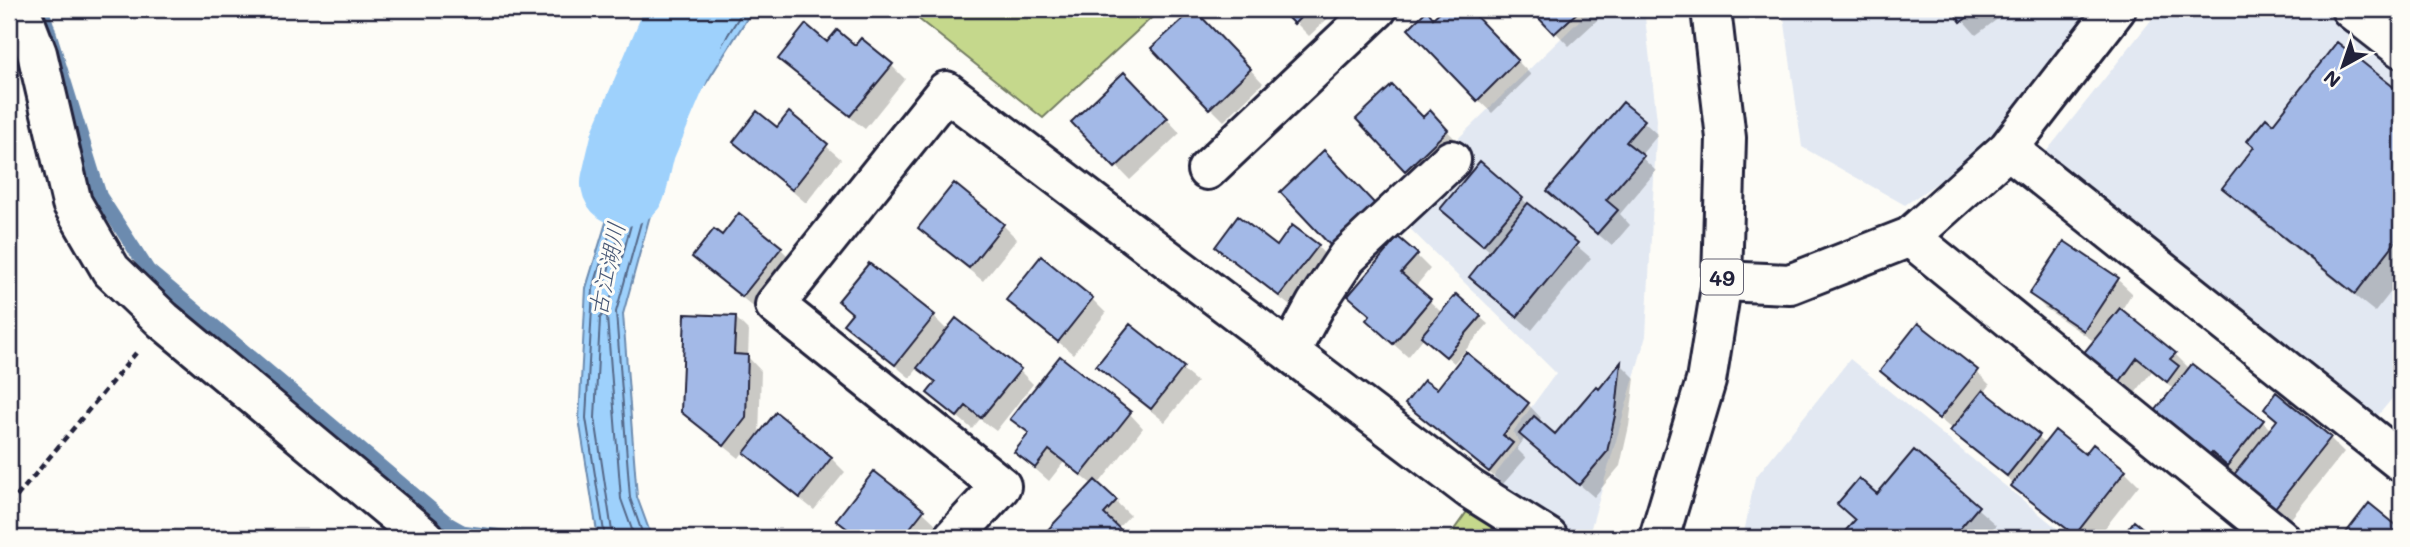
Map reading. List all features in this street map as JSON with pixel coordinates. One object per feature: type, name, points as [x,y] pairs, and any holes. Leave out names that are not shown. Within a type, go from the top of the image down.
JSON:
[{"type":"street","points":[[20,9],[37,53],[72,202],[111,270],[163,320],[425,538]]},
{"type":"street","points":[[1206,170],[1377,9]]},
{"type":"street","name":"49","points":[[1659,538],[1706,381],[1722,281],[1726,138],[1711,9]]},
{"type":"street","points":[[1722,281],[1790,284],[1910,237],[2008,149],[2116,9]]},
{"type":"street","points":[[2351,9],[2401,48]]},
{"type":"street","points":[[974,531],[1001,486],[775,305],[946,91],[1470,489],[1548,538]]},
{"type":"street","points":[[2008,149],[2400,461]]},
{"type":"street","points":[[1290,352],[1316,304],[1347,257],[1451,160]]},
{"type":"street","points":[[1910,237],[2280,538]]},
{"type":"path","points":[[9,506],[163,320]]},
{"type":"shaded area","points":[[1591,9],[1644,9],[1657,120],[1646,336],[1588,538],[1517,538],[1471,506],[1520,442],[1513,432],[1556,373],[1388,207]]},
{"type":"shaded area","points":[[1783,9],[2095,9],[1993,144],[1905,205],[1802,147]]},
{"type":"shaded area","points":[[2160,9],[2322,9],[2401,70],[2401,388],[2375,419],[2042,157]]},
{"type":"shaded area","points":[[1850,359],[2069,538],[1743,538],[1755,478]]},
{"type":"green space","points":[[906,9],[1161,9],[1043,118]]},
{"type":"green space","points":[[1471,506],[1517,538],[1448,538]]},
{"type":"water","points":[[700,9],[753,9],[671,139],[623,314],[637,497],[652,538],[598,538],[579,419],[586,288],[638,118]]},
{"type":"water","points":[[449,524],[549,536],[550,538],[464,538]]},
{"type":"building","points":[[1194,9],[1251,69],[1209,109],[1151,48]]},
{"type":"building","points":[[1279,9],[1309,9],[1294,24]]},
{"type":"building","points":[[1443,9],[1469,9],[1518,60],[1477,101],[1408,29],[1427,10],[1433,18]]},
{"type":"building","points":[[1530,9],[1581,9],[1554,34]]},
{"type":"building","points":[[1951,9],[1979,9],[1961,22]]},
{"type":"building","points":[[806,24],[827,42],[837,30],[855,45],[861,38],[893,64],[850,116],[778,59]]},
{"type":"building","points":[[2337,42],[2401,93],[2401,235],[2355,294],[2222,188],[2254,147],[2247,141],[2266,118],[2273,124]]},
{"type":"building","points":[[1124,72],[1168,118],[1115,168],[1071,122]]},
{"type":"building","points":[[1392,85],[1423,117],[1430,110],[1448,130],[1405,171],[1356,119]]},
{"type":"building","points":[[1623,102],[1645,120],[1626,142],[1644,156],[1606,200],[1618,210],[1597,234],[1547,191]]},
{"type":"building","points":[[757,111],[777,127],[789,112],[828,144],[792,190],[733,142]]},
{"type":"building","points":[[1324,150],[1375,204],[1331,246],[1280,192]]},
{"type":"building","points":[[1480,161],[1523,198],[1483,245],[1440,209]]},
{"type":"building","points":[[954,183],[1004,224],[969,268],[918,228]]},
{"type":"building","points":[[1528,203],[1578,243],[1517,317],[1469,277]]},
{"type":"building","points":[[739,213],[782,247],[742,297],[692,257],[714,229],[722,235]]},
{"type":"building","points":[[1238,216],[1277,246],[1292,225],[1319,245],[1279,296],[1215,247]]},
{"type":"building","points":[[1398,237],[1418,254],[1401,273],[1431,299],[1393,344],[1366,320],[1370,315],[1348,296]]},
{"type":"building","points":[[2064,241],[2119,278],[2084,331],[2029,294]]},
{"type":"building","points":[[1041,256],[1093,298],[1058,342],[1006,300]]},
{"type":"building","points":[[869,263],[935,315],[895,365],[843,324],[852,313],[838,301]]},
{"type":"building","points":[[1456,294],[1481,316],[1446,357],[1421,336]]},
{"type":"building","points":[[2120,308],[2176,353],[2170,359],[2179,366],[2167,382],[2137,358],[2118,384],[2082,355]]},
{"type":"building","points":[[685,314],[736,316],[734,354],[748,355],[746,418],[724,446],[681,412]]},
{"type":"building","points":[[956,318],[1021,369],[981,418],[966,406],[957,417],[927,393],[936,382],[917,368]]},
{"type":"building","points":[[1918,323],[1978,370],[1939,419],[1880,371]]},
{"type":"building","points":[[1130,324],[1184,367],[1151,409],[1096,366]]},
{"type":"building","points":[[1466,352],[1529,403],[1503,435],[1513,443],[1489,472],[1405,404],[1424,380],[1437,389]]},
{"type":"building","points":[[1060,356],[1131,412],[1081,475],[1049,450],[1035,468],[1014,452],[1029,433],[1010,419]]},
{"type":"building","points":[[1621,362],[1616,411],[1607,452],[1579,485],[1519,434],[1534,416],[1555,434],[1596,386],[1599,389]]},
{"type":"building","points":[[2192,364],[2264,420],[2227,466],[2212,453],[2207,459],[2152,415]]},
{"type":"building","points":[[1983,390],[2040,435],[2007,476],[1950,431]]},
{"type":"building","points":[[2276,392],[2331,437],[2270,514],[2229,481],[2277,420],[2264,409]]},
{"type":"building","points":[[776,412],[832,457],[800,498],[744,453]]},
{"type":"building","points":[[2055,430],[2085,454],[2093,444],[2126,470],[2075,535],[2011,486]]},
{"type":"building","points":[[1914,450],[1979,506],[1952,538],[1839,538],[1855,520],[1837,504],[1859,478],[1877,494]]},
{"type":"building","points":[[874,471],[924,510],[902,538],[859,538],[836,520]]},
{"type":"building","points":[[1095,480],[1117,500],[1104,514],[1124,533],[1119,538],[1040,538]]},
{"type":"building","points":[[2369,503],[2401,529],[2401,538],[2342,538]]},
{"type":"building","points":[[2134,521],[2155,538],[2121,538]]},
{"type":"waterway","points":[[42,9],[100,196],[148,270],[449,524],[474,538]]},
{"type":"waterway","name":"古江湖川","points":[[624,183],[633,145],[691,9]]}]
